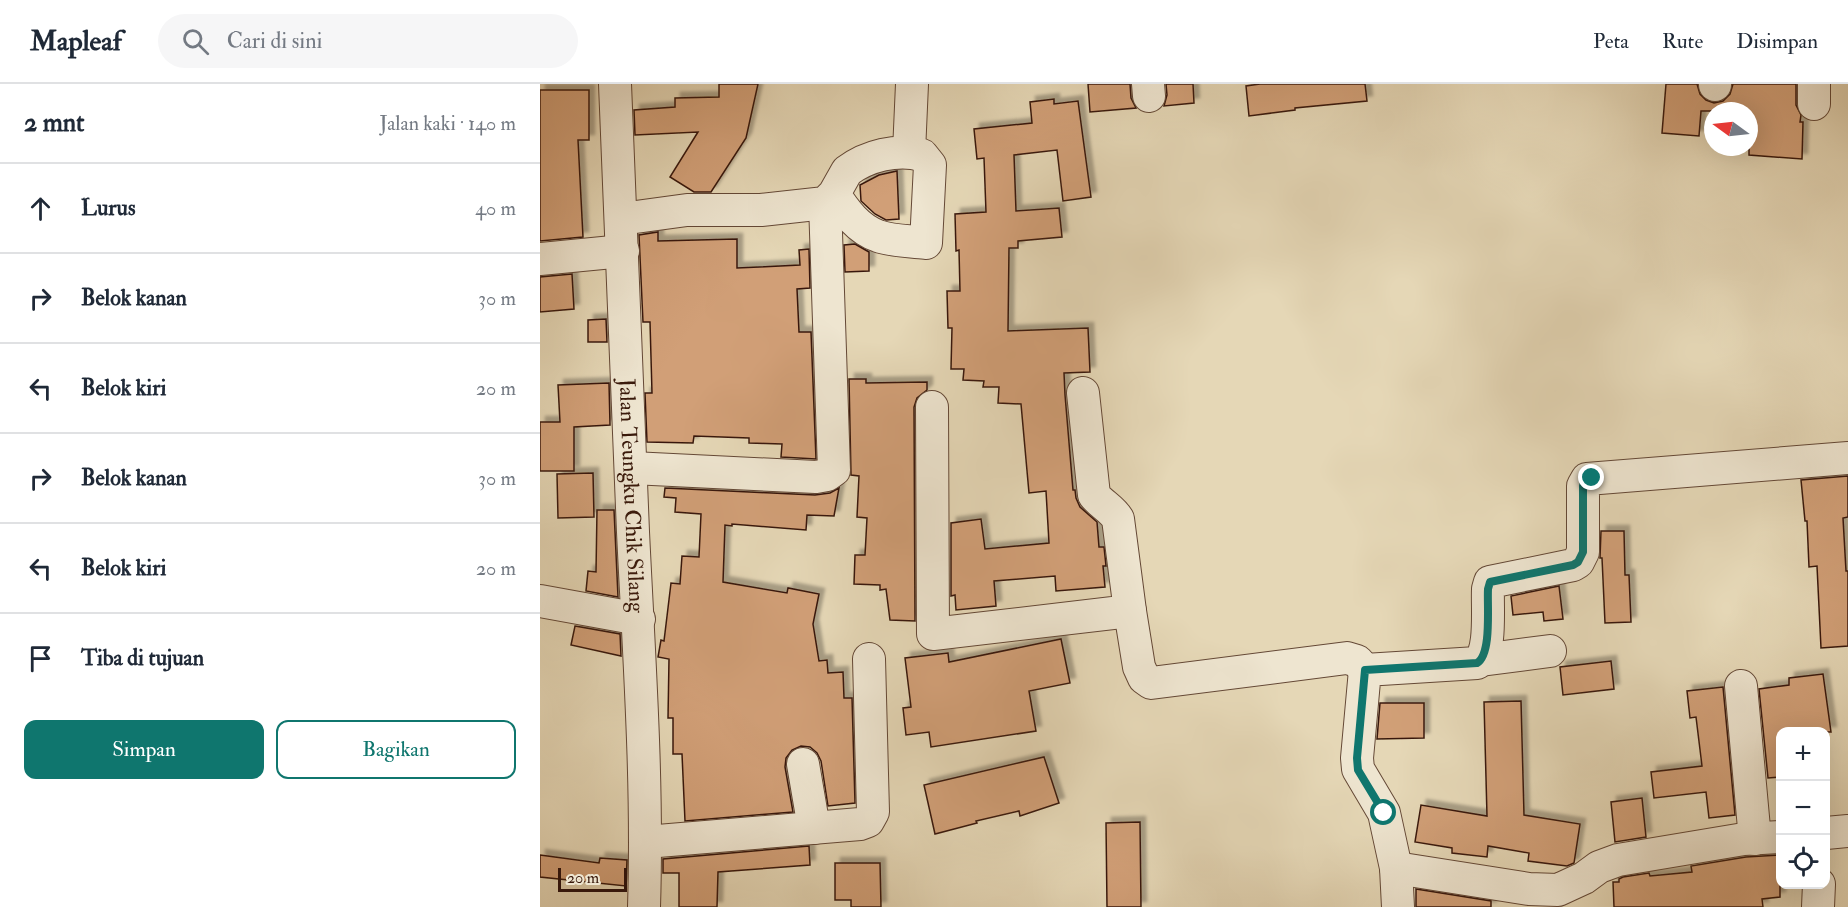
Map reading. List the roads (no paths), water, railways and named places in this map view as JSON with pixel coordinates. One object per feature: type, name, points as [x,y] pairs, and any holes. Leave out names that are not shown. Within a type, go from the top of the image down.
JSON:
[{"type":"street","name":"Jalan Teungku Chik Silang","points":[[615,84],[633,531],[639,619],[646,842],[644,907]]},
{"type":"street","points":[[909,152],[912,84]]},
{"type":"street","points":[[632,468],[816,477],[827,475],[834,470],[830,199],[850,168],[886,153],[922,154],[930,165],[926,243],[879,237],[858,224],[830,199]]},
{"type":"street","points":[[621,219],[687,210],[760,210],[830,199]]},
{"type":"street","points":[[540,259],[623,251]]},
{"type":"street","points":[[1083,393],[1094,495],[1118,519],[1139,667],[1144,678],[1151,683],[1347,658],[1356,661],[1365,670],[1477,663],[1481,660],[1550,651]]},
{"type":"street","points":[[932,407],[933,634],[1130,611]]},
{"type":"street","points":[[1481,660],[1486,647],[1490,582],[1573,565],[1581,558],[1583,552],[1583,486],[1587,479],[1848,458]]},
{"type":"street","points":[[540,601],[639,619]]},
{"type":"street","points":[[646,842],[860,825],[868,821],[873,812],[868,658]]},
{"type":"street","points":[[1365,670],[1357,758],[1358,770],[1384,813],[1396,868],[1398,907]]},
{"type":"street","points":[[1396,868],[1529,889],[1558,890],[1584,878],[1599,867],[1618,860],[1768,838],[1741,686]]},
{"type":"street","points":[[803,764],[814,828]]},
{"type":"street","points":[[1830,833],[1848,831]]},
{"type":"street","points":[[1818,907],[1819,889]]}]
